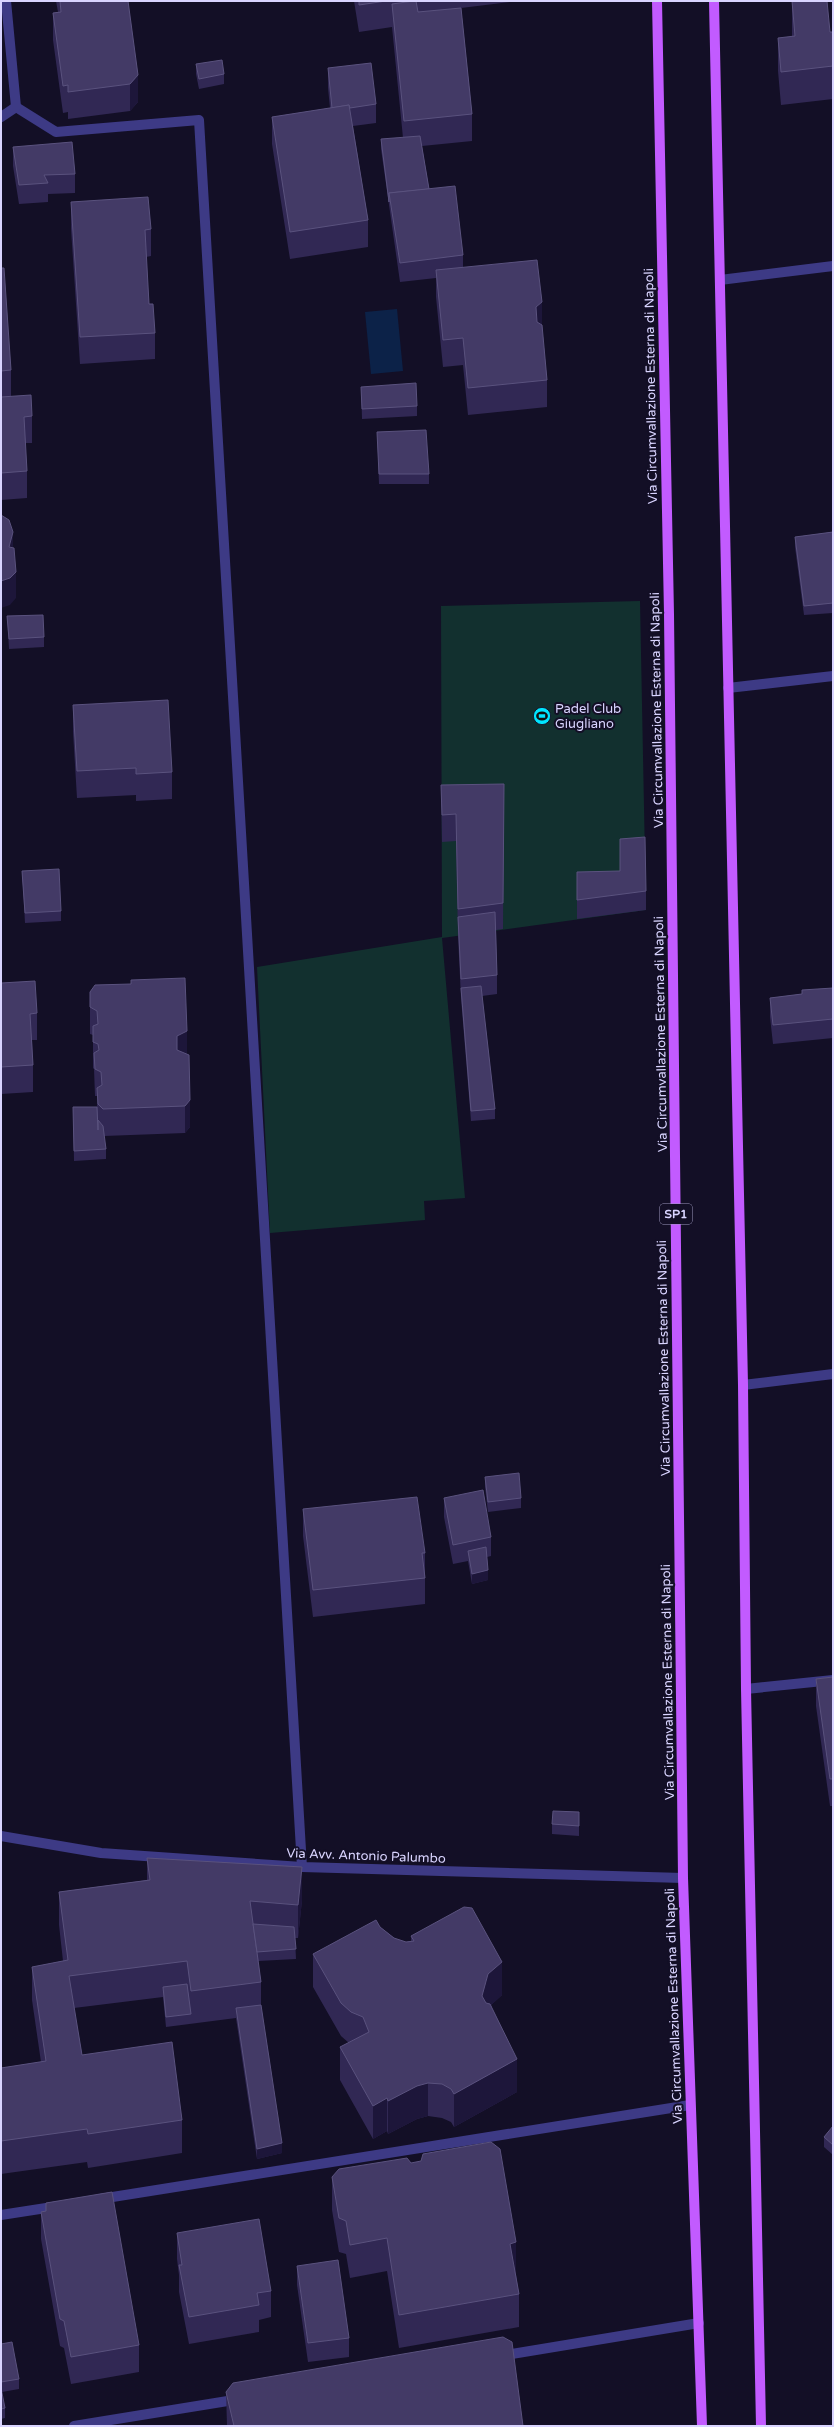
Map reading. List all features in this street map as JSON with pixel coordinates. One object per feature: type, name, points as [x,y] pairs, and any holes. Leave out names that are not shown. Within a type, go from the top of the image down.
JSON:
[{"type":"main road","name":"Via Circumvallazione Esterna di Napoli","points":[[657,1],[669,614],[683,1878],[702,2426]]},
{"type":"main road","points":[[714,1],[743,1385],[746,1689],[760,2426]]},
{"type":"street","points":[[6,1],[16,107]]},
{"type":"street","points":[[1,117],[16,107]]},
{"type":"street","points":[[16,107],[56,132],[199,120],[302,1868]]},
{"type":"street","points":[[720,280],[833,266]]},
{"type":"street","points":[[728,688],[833,676]]},
{"type":"street","points":[[743,1385],[833,1374]]},
{"type":"street","points":[[746,1689],[833,1680]]},
{"type":"street","name":"Via Avv. Antonio Palumbo","points":[[1,1836],[101,1853],[302,1868],[683,1878]]},
{"type":"street","points":[[87,2201],[690,2105]]},
{"type":"street","points":[[1,2215],[72,2204]]},
{"type":"street","points":[[488,2358],[699,2323]]},
{"type":"street","points":[[74,2426],[254,2396]]},
{"type":"green space","points":[[640,601],[646,910],[442,938],[465,1198],[424,1201],[425,1220],[270,1233],[257,967],[442,937],[441,606]]},
{"type":"water","points":[[397,309],[403,371],[371,374],[365,312]]},
{"type":"building","points":[[60,1],[128,1],[138,75],[130,84],[68,92],[68,85],[63,86],[53,13],[61,12]]},
{"type":"building","points":[[359,1],[386,1],[359,5]]},
{"type":"building","points":[[416,1],[418,12],[461,8],[472,114],[404,121],[392,4]]},
{"type":"building","points":[[792,1],[827,1],[830,32],[833,32],[833,66],[781,72],[778,38],[795,36]]},
{"type":"building","points":[[222,60],[224,74],[199,79],[196,64]]},
{"type":"building","points":[[371,63],[376,104],[350,108],[349,105],[332,108],[328,68]]},
{"type":"building","points":[[349,105],[368,220],[290,232],[272,117]]},
{"type":"building","points":[[420,136],[429,189],[389,193],[389,202],[381,139]]},
{"type":"building","points":[[72,142],[75,174],[44,175],[48,183],[19,185],[13,147]]},
{"type":"building","points":[[455,186],[463,255],[400,263],[389,193]]},
{"type":"building","points":[[148,197],[151,229],[145,230],[149,304],[153,304],[155,333],[80,337],[71,202]]},
{"type":"building","points":[[537,260],[542,302],[536,307],[537,322],[542,325],[547,380],[468,388],[463,338],[443,340],[436,270]]},
{"type":"building","points":[[1,268],[4,268],[11,370],[1,371]]},
{"type":"building","points":[[416,383],[417,406],[362,409],[361,387]]},
{"type":"building","points":[[31,395],[32,416],[24,417],[27,471],[1,473],[1,397]]},
{"type":"building","points":[[426,430],[429,474],[379,474],[377,432]]},
{"type":"building","points":[[1,515],[9,520],[13,532],[9,547],[14,548],[16,572],[10,578],[1,581]]},
{"type":"building","points":[[833,532],[833,603],[804,606],[795,537]]},
{"type":"building","points":[[43,615],[44,637],[9,639],[7,616]]},
{"type":"building","points":[[168,700],[172,772],[136,774],[136,768],[77,771],[73,705]]},
{"type":"building","points":[[504,784],[503,903],[458,909],[456,814],[442,815],[441,785]]},
{"type":"building","points":[[645,837],[646,891],[577,900],[577,872],[620,871],[620,839]]},
{"type":"building","points":[[59,869],[61,911],[25,913],[22,871]]},
{"type":"building","points":[[495,912],[497,975],[461,979],[458,917]]},
{"type":"building","points":[[185,978],[187,1031],[177,1036],[177,1050],[189,1055],[190,1100],[185,1106],[103,1109],[98,1104],[97,1088],[102,1085],[101,1072],[95,1069],[94,1053],[99,1050],[98,1044],[93,1042],[93,1026],[98,1024],[97,1011],[90,1007],[90,992],[95,985],[131,984],[131,980]]},
{"type":"building","points":[[35,981],[37,1013],[30,1014],[33,1065],[1,1067],[1,983]]},
{"type":"building","points":[[481,986],[495,1109],[471,1111],[461,988]]},
{"type":"building","points":[[833,988],[833,1019],[773,1025],[770,998],[802,994],[802,990]]},
{"type":"building","points":[[73,1107],[97,1107],[98,1130],[98,1120],[103,1126],[106,1149],[74,1151]]},
{"type":"building","points":[[519,1473],[521,1498],[488,1502],[485,1477]]},
{"type":"building","points":[[483,1490],[491,1537],[453,1545],[444,1498]]},
{"type":"building","points":[[417,1497],[425,1553],[422,1553],[425,1578],[313,1590],[303,1509]]},
{"type":"building","points":[[486,1547],[488,1570],[472,1574],[468,1551]]},
{"type":"building","points":[[833,1677],[833,1779],[830,1779],[816,1679]]},
{"type":"building","points":[[553,1811],[579,1812],[579,1826],[552,1824]]},
{"type":"building","points":[[147,1858],[302,1867],[298,1905],[250,1901],[261,1982],[191,1991],[187,1961],[69,1976],[82,2055],[172,2042],[182,2120],[88,2134],[87,2129],[1,2141],[1,2068],[46,2061],[32,1967],[68,1960],[59,1892],[150,1880]]},
{"type":"building","points":[[464,1907],[472,1908],[502,1962],[488,1974],[482,1996],[486,2003],[490,2004],[517,2059],[454,2094],[451,2089],[442,2084],[428,2083],[417,2086],[388,2101],[387,2098],[373,2106],[340,2047],[369,2032],[363,2017],[351,2012],[341,2003],[313,1954],[376,1920],[380,1927],[394,1938],[406,1942],[414,1941],[411,1936]]},
{"type":"building","points":[[253,1924],[294,1927],[296,1949],[257,1952]]},
{"type":"building","points":[[187,1984],[191,2014],[166,2017],[163,1987]]},
{"type":"building","points":[[261,2005],[282,2143],[257,2149],[236,2008]]},
{"type":"building","points":[[833,2126],[833,2145],[824,2137]]},
{"type":"building","points":[[491,2142],[500,2149],[516,2242],[510,2244],[519,2294],[399,2315],[387,2238],[350,2245],[346,2221],[339,2218],[332,2177],[339,2169],[407,2158],[411,2163],[421,2161],[423,2154]]},
{"type":"building","points":[[112,2192],[139,2345],[71,2357],[64,2321],[60,2319],[41,2212],[46,2211],[46,2203]]},
{"type":"building","points":[[259,2219],[271,2291],[257,2293],[259,2305],[189,2317],[179,2265],[182,2265],[177,2233]]},
{"type":"building","points":[[338,2260],[349,2338],[308,2343],[297,2266]]},
{"type":"building","points":[[503,2337],[512,2342],[523,2426],[234,2426],[226,2392],[233,2383]]},
{"type":"building","points":[[12,2342],[19,2379],[1,2382],[1,2344]]},
{"type":"building","points":[[1,2388],[5,2408],[1,2409]]},
{"type":"place","name":"Padel Club Giugliano","points":[[542,716]]}]
